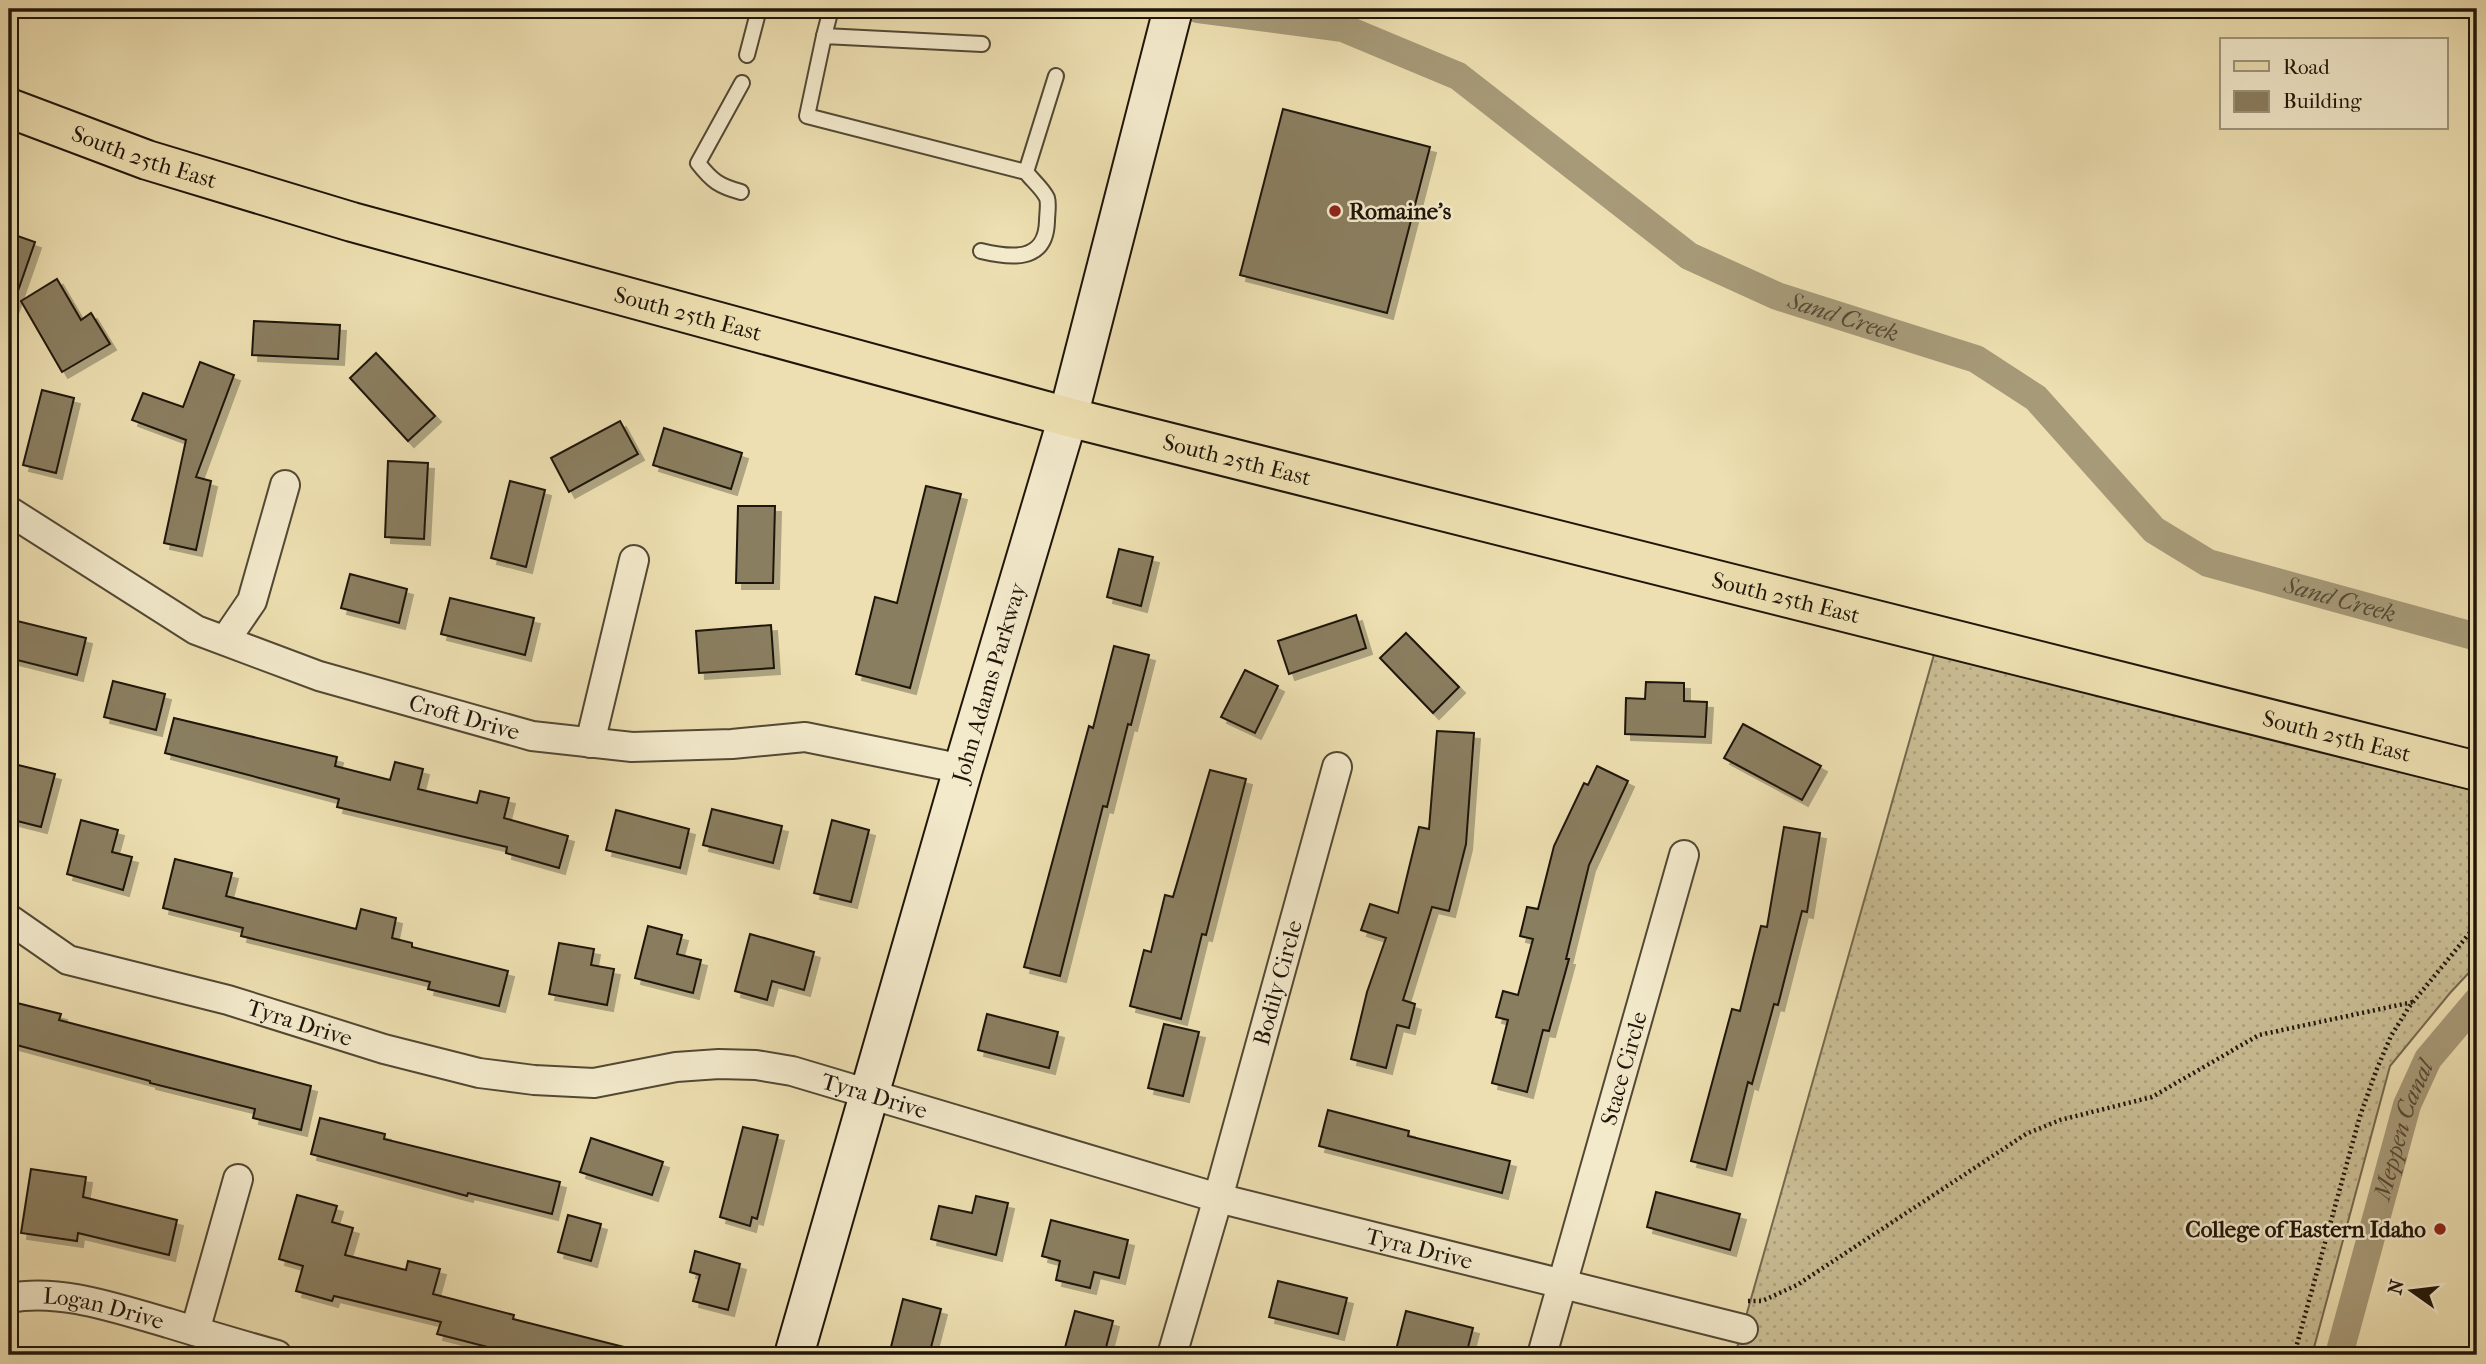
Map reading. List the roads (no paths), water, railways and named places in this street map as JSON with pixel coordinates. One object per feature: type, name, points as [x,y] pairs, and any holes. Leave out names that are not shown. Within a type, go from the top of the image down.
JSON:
[{"type":"main road","name":"South 25th East","points":[[9,108],[147,160],[352,222],[1068,417],[2477,771]]},
{"type":"street","name":"John Adams Parkway","points":[[794,1355],[1068,417],[1173,9]]},
{"type":"street","points":[[226,639],[252,601],[285,485]]},
{"type":"street","name":"Croft Drive","points":[[9,512],[196,630],[319,676],[532,736],[632,747],[732,744],[805,737],[963,769]]},
{"type":"street","points":[[590,743],[634,560]]},
{"type":"street","name":"Bodily Circle","points":[[1172,1355],[1337,766]]},
{"type":"street","name":"Stace Circle","points":[[1542,1355],[1684,855]]},
{"type":"street","name":"Tyra Drive","points":[[9,919],[68,960],[228,1000],[384,1049],[479,1073],[534,1080],[594,1083],[676,1068],[719,1064],[756,1065],[792,1071],[1218,1198],[1743,1329]]},
{"type":"street","points":[[195,1331],[238,1179]]},
{"type":"street","name":"Logan Drive","points":[[9,1298],[57,1296],[128,1311],[277,1355]]},
{"type":"lane","points":[[747,55],[759,9]]},
{"type":"lane","points":[[831,9],[807,116],[1026,172],[1047,199],[1047,228],[1040,246],[1023,257],[1007,257],[981,251]]},
{"type":"lane","points":[[824,36],[982,44]]},
{"type":"lane","points":[[1026,172],[1055,76]]},
{"type":"lane","points":[[741,192],[723,187],[710,179],[698,163],[742,83]]},
{"type":"waterway","name":"Sand Creek","points":[[1198,9],[1343,28],[1458,76],[1689,256],[1777,296],[1976,359],[2036,398],[2154,530],[2208,563],[2477,637]]},
{"type":"waterway","name":"Meppen Canal","points":[[2339,1355],[2407,1105],[2428,1059],[2477,1001]]},
{"type":"place","name":"Romaine's","points":[[1335,211]]},
{"type":"place","name":"College of Eastern Idaho","points":[[2440,1229]]}]
